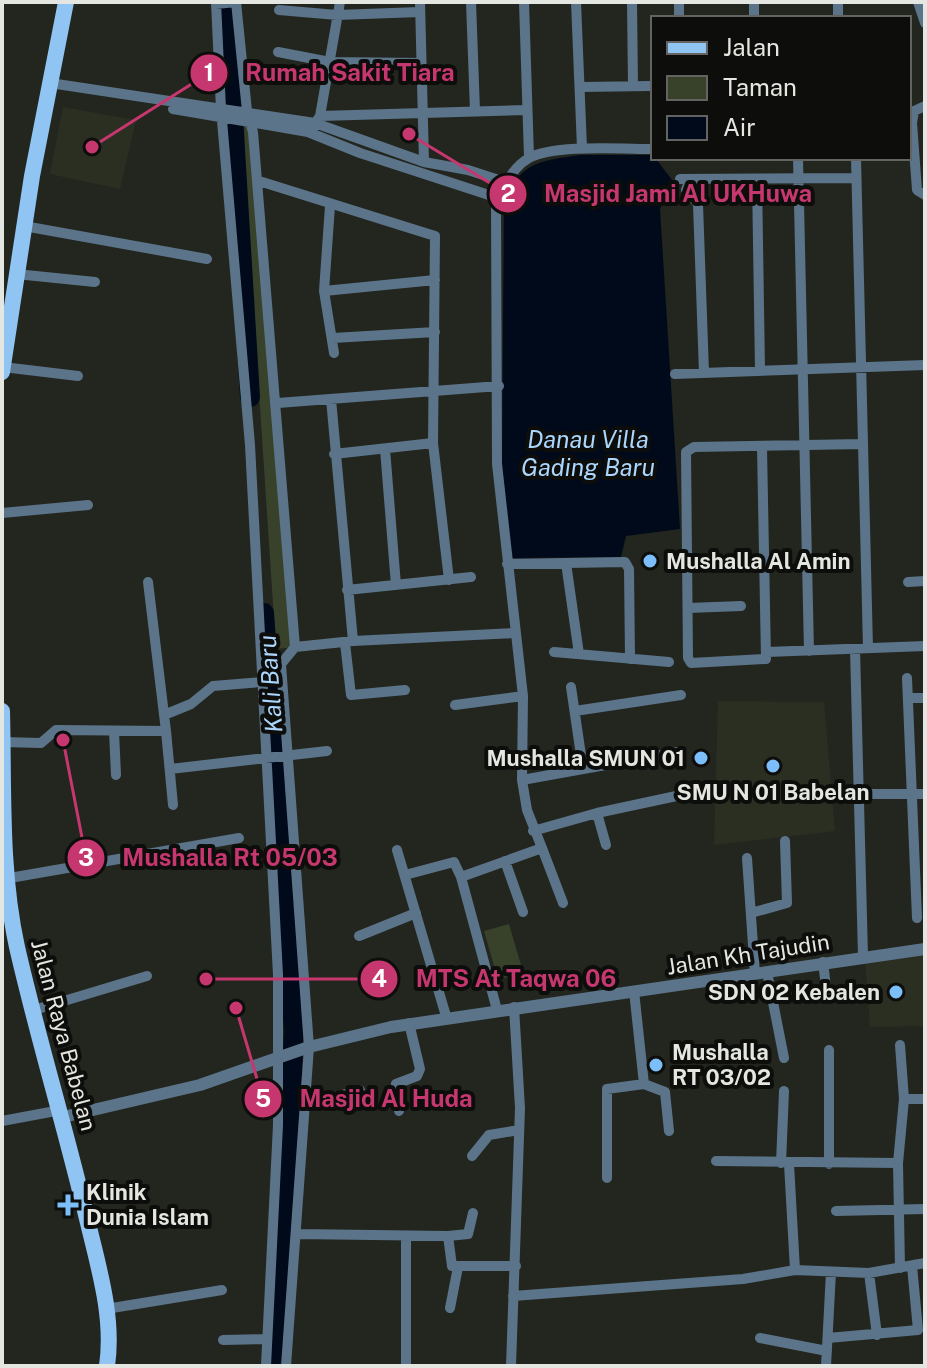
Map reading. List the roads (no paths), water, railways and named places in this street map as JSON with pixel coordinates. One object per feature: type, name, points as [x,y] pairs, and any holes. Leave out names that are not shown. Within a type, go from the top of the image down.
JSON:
[{"type":"main road","points":[[2,369],[5,323],[66,2]]},
{"type":"main road","name":"Jalan Raya Babelan","points":[[2,711],[4,879],[106,1309],[107,1366]]},
{"type":"street","points":[[266,1366],[294,1052],[281,664],[295,647],[259,181],[233,2],[217,3],[250,445],[265,756],[294,1052],[306,1105],[286,1366]]},
{"type":"street","points":[[314,124],[330,62],[340,2]]},
{"type":"street","points":[[471,2],[475,111]]},
{"type":"street","points":[[524,2],[529,157]]},
{"type":"street","points":[[576,2],[582,148]]},
{"type":"street","points":[[632,2],[633,86]]},
{"type":"street","points":[[918,2],[925,23]]},
{"type":"street","points":[[279,10],[337,15],[420,7],[424,162]]},
{"type":"street","points":[[278,52],[330,62],[421,63]]},
{"type":"street","points":[[49,85],[314,124],[424,162],[468,170],[505,182]]},
{"type":"street","points":[[581,87],[650,86]]},
{"type":"street","points":[[925,106],[914,111],[912,123],[917,190],[925,195]]},
{"type":"street","points":[[247,115],[314,124],[422,113],[526,110]]},
{"type":"street","points":[[314,124],[360,153],[497,200]]},
{"type":"street","points":[[563,903],[533,831],[522,780],[523,696],[497,464],[497,200],[505,182],[529,157],[582,148],[651,149]]},
{"type":"street","points":[[798,160],[807,446],[809,651]]},
{"type":"street","points":[[856,160],[868,648]]},
{"type":"street","points":[[704,373],[698,204],[686,190],[685,179],[856,178]]},
{"type":"street","points":[[757,179],[760,370]]},
{"type":"street","points":[[259,181],[330,206],[433,235],[433,443],[449,580]]},
{"type":"street","points":[[330,206],[324,291],[334,353]]},
{"type":"street","points":[[24,226],[207,259]]},
{"type":"street","points":[[16,274],[95,282]]},
{"type":"street","points":[[324,291],[435,280]]},
{"type":"street","points":[[333,338],[435,332]]},
{"type":"street","points":[[675,374],[925,365]]},
{"type":"street","points":[[2,369],[78,376]]},
{"type":"street","points":[[278,403],[499,386]]},
{"type":"street","points":[[331,399],[347,590],[351,695],[405,690]]},
{"type":"street","points":[[334,454],[433,443]]},
{"type":"street","points":[[762,447],[767,652],[764,661],[691,663],[688,658],[686,452],[694,447],[863,444]]},
{"type":"street","points":[[385,449],[396,585]]},
{"type":"street","points":[[2,513],[88,505]]},
{"type":"street","points":[[687,562],[734,559]]},
{"type":"street","points":[[507,564],[625,562],[628,566],[630,659]]},
{"type":"street","points":[[566,563],[579,654]]},
{"type":"street","points":[[347,590],[471,577]]},
{"type":"street","points":[[908,582],[925,581]]},
{"type":"street","points":[[148,582],[173,805]]},
{"type":"street","points":[[688,608],[741,606]]},
{"type":"street","points":[[295,647],[515,633]]},
{"type":"street","points":[[767,652],[925,646]]},
{"type":"street","points":[[855,649],[863,956]]},
{"type":"street","points":[[554,652],[669,662]]},
{"type":"street","points":[[164,715],[191,704],[213,686],[281,670]]},
{"type":"street","points":[[907,678],[912,794],[920,843],[917,918]]},
{"type":"street","points":[[571,687],[583,769]]},
{"type":"street","points":[[575,711],[681,695]]},
{"type":"street","points":[[455,705],[523,696]]},
{"type":"street","points":[[908,698],[925,698]]},
{"type":"street","points":[[2,742],[40,743],[56,730],[166,731]]},
{"type":"street","points":[[114,731],[116,775]]},
{"type":"street","points":[[910,744],[925,743]]},
{"type":"street","points":[[170,769],[327,751]]},
{"type":"street","points":[[522,780],[678,752]]},
{"type":"street","points":[[859,794],[925,794]]},
{"type":"street","points":[[533,831],[681,795]]},
{"type":"street","points":[[597,813],[606,845]]},
{"type":"street","points":[[4,879],[239,838]]},
{"type":"street","points":[[751,913],[787,903],[785,841]]},
{"type":"street","points":[[461,877],[542,848]]},
{"type":"street","points":[[397,850],[446,1016]]},
{"type":"street","points":[[747,858],[751,913],[761,973],[784,1058]]},
{"type":"street","points":[[505,861],[523,912]]},
{"type":"street","points":[[405,875],[454,862],[461,877],[497,1010]]},
{"type":"street","points":[[359,936],[416,913]]},
{"type":"street","name":"Jalan Kh Tajudin","points":[[62,1114],[200,1085],[294,1052],[409,1023],[925,949]]},
{"type":"street","points":[[823,962],[827,995]]},
{"type":"street","points":[[34,1010],[147,976]]},
{"type":"street","points":[[634,991],[644,1084]]},
{"type":"street","points":[[511,1366],[519,1130],[514,1007]]},
{"type":"street","points":[[399,1111],[396,1084],[417,1076],[420,1069],[409,1023]]},
{"type":"street","points":[[900,1045],[904,1099],[898,1163],[900,1268]]},
{"type":"street","points":[[829,1050],[829,1164]]},
{"type":"street","points":[[607,1178],[607,1089],[644,1084],[665,1092],[670,1111],[669,1131]]},
{"type":"street","points":[[306,1105],[360,1090]]},
{"type":"street","points":[[784,1091],[785,1164],[795,1270]]},
{"type":"street","points":[[904,1099],[925,1099]]},
{"type":"street","points":[[2,1121],[62,1114]]},
{"type":"street","points":[[472,1156],[489,1135],[519,1130]]},
{"type":"street","points":[[716,1161],[898,1163]]},
{"type":"street","points":[[836,1211],[925,1209]]},
{"type":"street","points":[[297,1234],[406,1237],[468,1234],[473,1213]]},
{"type":"street","points":[[448,1236],[452,1265],[516,1266]]},
{"type":"street","points":[[406,1237],[406,1366]]},
{"type":"street","points":[[513,1296],[743,1279],[795,1270],[869,1273],[925,1263]]},
{"type":"street","points":[[828,1338],[918,1330],[912,1266]]},
{"type":"street","points":[[450,1308],[458,1267]]},
{"type":"street","points":[[826,1366],[831,1272]]},
{"type":"street","points":[[869,1273],[877,1335]]},
{"type":"street","points":[[106,1309],[222,1290]]},
{"type":"street","points":[[760,1338],[827,1351]]},
{"type":"street","points":[[223,1340],[267,1339]]},
{"type":"water","name":"Danau Villa Gading Baru","points":[[580,155],[651,155],[651,160],[657,160],[672,180],[660,209],[680,529],[626,536],[621,557],[511,558],[502,464],[504,200],[526,170],[554,159]]},
{"type":"waterway","name":"Kali Baru","points":[[226,2],[250,397]]},
{"type":"waterway","name":"Kali Baru","points":[[264,613],[294,1031],[277,1366]]},
{"type":"place","name":"Masjid Jami Al UKHuwa","points":[[409,134]]},
{"type":"place","name":"Rumah Sakit Tiara","points":[[92,147]]},
{"type":"place","name":"Mushalla Al Amin","points":[[650,561]]},
{"type":"place","name":"Mushalla Rt 05/03","points":[[63,740]]},
{"type":"place","name":"Mushalla SMUN 01","points":[[701,758]]},
{"type":"place","name":"SMU N 01 Babelan","points":[[773,766]]},
{"type":"place","name":"MTS At Taqwa 06","points":[[206,979]]},
{"type":"place","name":"SDN 02 Kebalen","points":[[896,992]]},
{"type":"place","name":"Masjid Al Huda","points":[[236,1008]]},
{"type":"place","name":"Mushalla RT 03/02","points":[[656,1065]]},
{"type":"place","name":"Klinik Dunia Islam","points":[[68,1205]]}]
